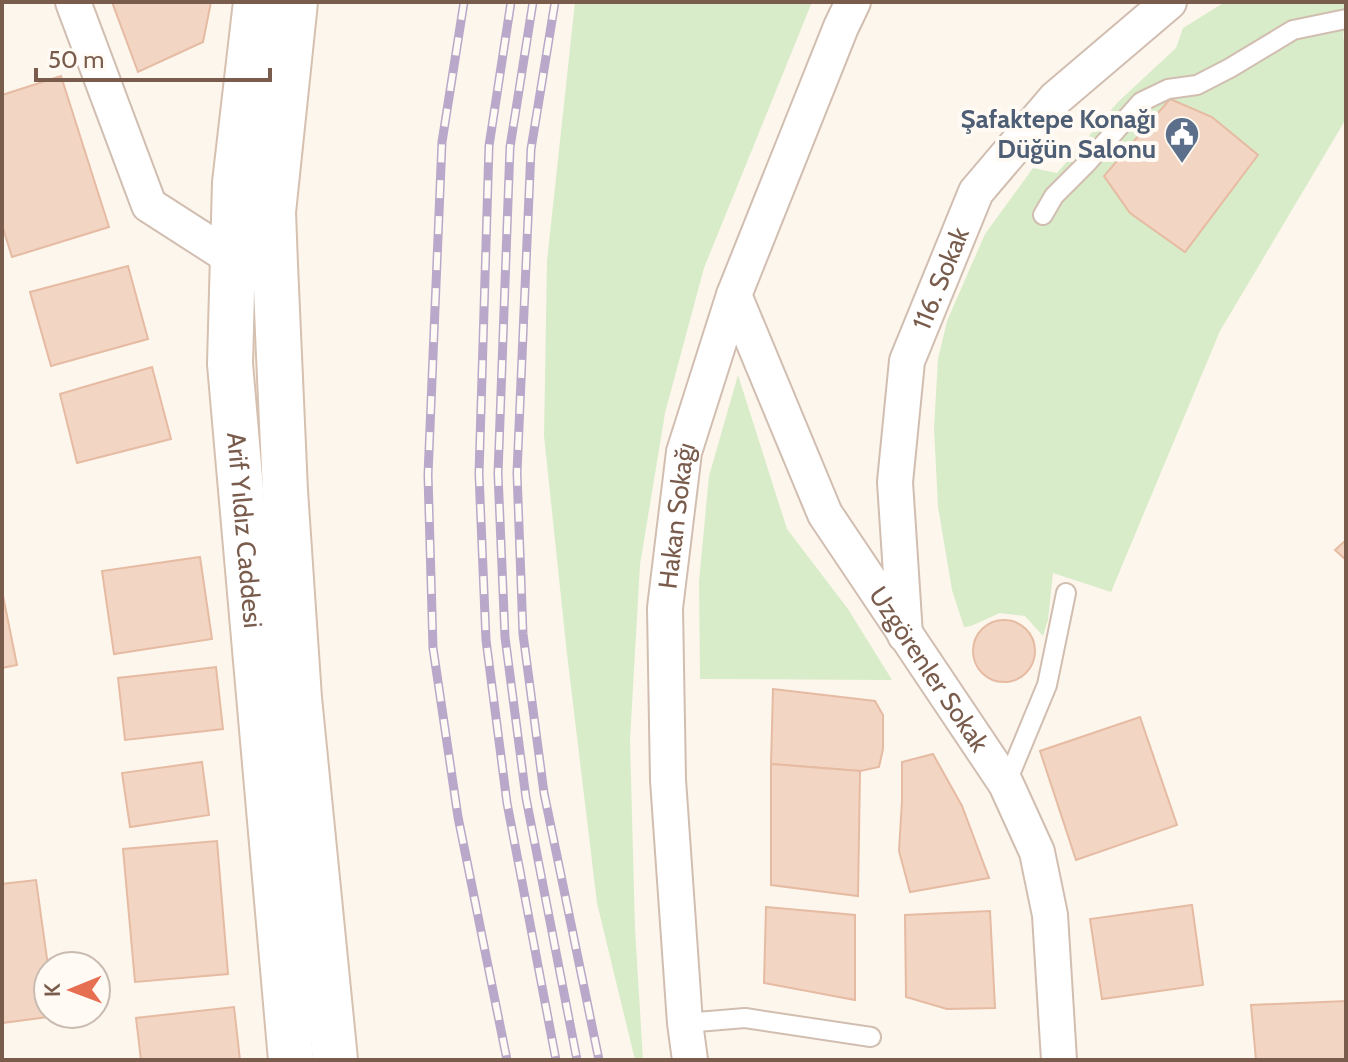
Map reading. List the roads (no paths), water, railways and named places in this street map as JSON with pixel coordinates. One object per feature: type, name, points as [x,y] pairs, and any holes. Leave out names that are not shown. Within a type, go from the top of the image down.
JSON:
[{"type":"main road","name":"Arif Yıldız Caddesi","points":[[256,2],[235,183],[254,262],[285,491],[298,683],[335,1060]]},
{"type":"main road","name":"Arif Yıldız Caddesi","points":[[291,1060],[230,364],[254,262],[273,212],[295,2]]},
{"type":"street","points":[[73,2],[149,205],[254,262]]},
{"type":"street","name":"Hakan Sokağı","points":[[690,1060],[668,780],[665,608],[684,452],[734,295],[853,2]]},
{"type":"street","name":"116. Sokak","points":[[905,636],[895,482],[907,361],[976,192],[1055,99],[1169,2]]},
{"type":"street","name":"Uzgörenler Sokak","points":[[734,295],[825,514],[1006,784],[1037,852],[1050,915],[1059,1060]]},
{"type":"lane","points":[[1043,215],[1054,196],[1141,102],[1168,89],[1197,85],[1293,30],[1346,19]]},
{"type":"lane","points":[[1006,784],[1047,685],[1066,593]]},
{"type":"lane","points":[[685,1023],[745,1018],[871,1037]]},
{"type":"railway","points":[[464,2],[442,142],[428,475],[433,648],[458,817],[507,1060]]},
{"type":"railway","points":[[511,2],[489,146],[479,474],[486,640],[507,803],[556,1060]]},
{"type":"railway","points":[[533,2],[510,147],[498,474],[505,637],[526,798],[577,1060]]},
{"type":"railway","points":[[555,2],[531,149],[517,473],[523,634],[544,793],[599,1060]]},
{"type":"place","name":"Şafaktepe Konağı Düğün Salonu","points":[[1182,165]]}]
